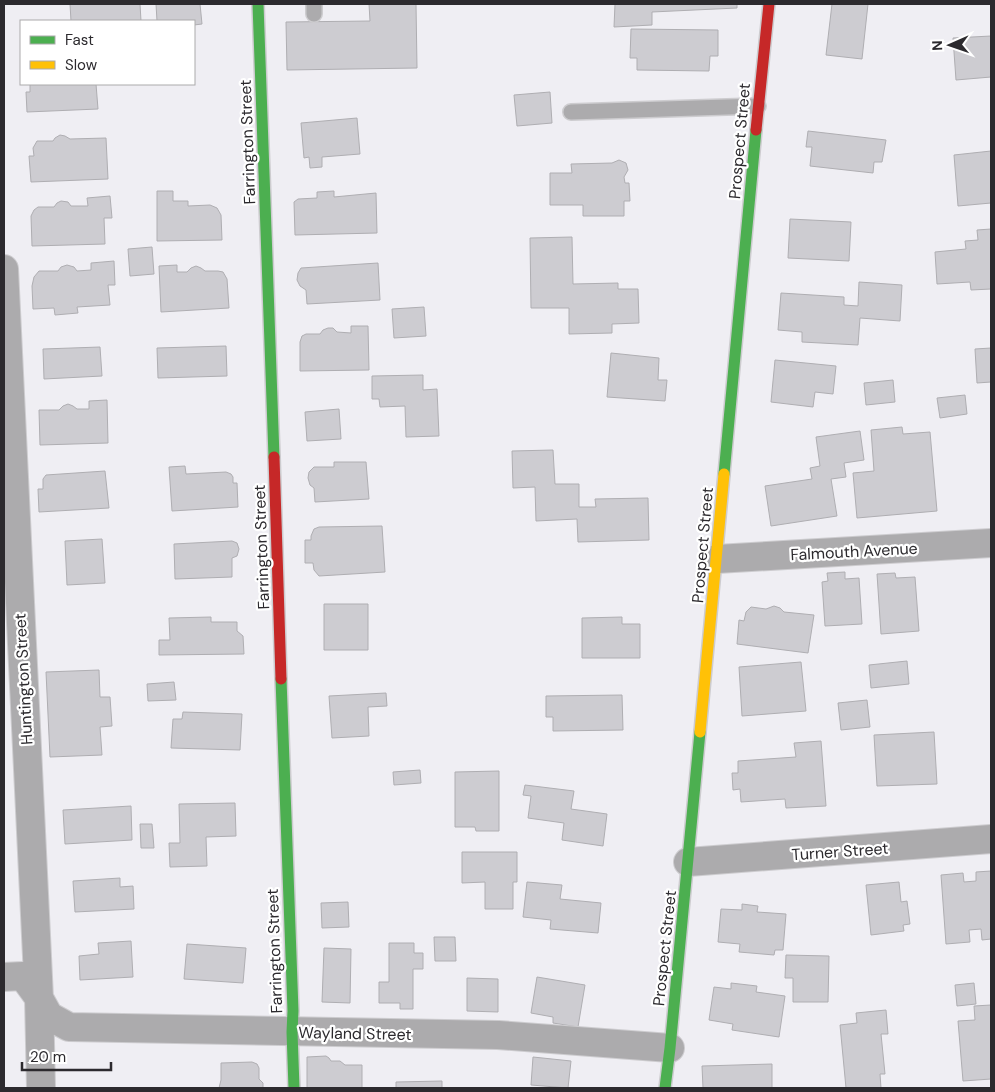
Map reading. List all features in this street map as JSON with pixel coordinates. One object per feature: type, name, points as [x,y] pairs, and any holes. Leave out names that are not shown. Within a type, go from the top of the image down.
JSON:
[{"type":"street","name":"Farrington Street","points":[[258,4],[293,1002],[294,1088]]},
{"type":"street","name":"Prospect Street","points":[[665,1088],[769,4]]},
{"type":"street","name":"Huntington Street","points":[[4,269],[41,1088]]},
{"type":"street","name":"Falmouth Avenue","points":[[717,559],[991,543]]},
{"type":"street","name":"Turner Street","points":[[688,862],[991,839]]},
{"type":"street","name":"Wayland Street","points":[[4,977],[23,976],[49,1016],[68,1027],[498,1035],[670,1048]]},
{"type":"lane","points":[[571,112],[758,106]]},
{"type":"building","points":[[70,4],[140,4],[141,20],[71,20]]},
{"type":"building","points":[[156,4],[200,4],[202,24],[195,25],[195,20],[157,20]]},
{"type":"building","points":[[369,4],[416,4],[417,68],[287,70],[286,22],[370,21]]},
{"type":"building","points":[[615,4],[737,4],[737,8],[652,12],[652,25],[614,27]]},
{"type":"building","points":[[832,4],[868,4],[862,59],[826,55]]},
{"type":"building","points":[[631,29],[718,30],[718,56],[710,56],[709,71],[637,70],[637,58],[630,58]]},
{"type":"building","points":[[991,36],[991,77],[956,80],[953,38]]},
{"type":"building","points":[[30,85],[96,85],[98,109],[27,112],[26,92],[30,92]]},
{"type":"building","points":[[550,92],[552,123],[517,126],[514,95]]},
{"type":"building","points":[[357,118],[360,154],[322,157],[322,167],[310,168],[309,157],[304,158],[301,123]]},
{"type":"building","points":[[808,131],[886,140],[882,162],[874,162],[873,173],[810,166],[812,147],[806,147]]},
{"type":"building","points":[[60,135],[70,139],[106,138],[108,179],[31,182],[29,156],[34,156],[33,148],[37,141],[53,141]]},
{"type":"building","points":[[991,151],[991,203],[958,206],[954,155]]},
{"type":"building","points":[[619,160],[626,163],[628,170],[624,177],[625,183],[629,183],[630,201],[624,201],[624,216],[583,216],[583,205],[550,205],[550,173],[572,173],[571,164],[612,163]]},
{"type":"building","points":[[157,191],[173,191],[173,201],[188,201],[188,206],[210,205],[217,208],[221,215],[222,240],[157,241]]},
{"type":"building","points":[[334,191],[334,197],[376,193],[377,233],[295,235],[294,202],[298,199],[317,198],[317,192]]},
{"type":"building","points":[[110,196],[112,218],[104,218],[105,244],[32,246],[31,216],[38,207],[54,207],[61,201],[68,202],[71,206],[88,206],[87,198]]},
{"type":"building","points":[[790,219],[851,222],[849,261],[788,258]]},
{"type":"building","points":[[991,229],[991,289],[971,290],[970,282],[937,284],[935,252],[966,249],[965,241],[978,240],[977,230]]},
{"type":"building","points":[[572,237],[573,284],[618,283],[618,289],[638,289],[639,323],[612,324],[612,333],[569,334],[569,308],[531,308],[530,238]]},
{"type":"building","points":[[152,247],[154,274],[130,276],[128,249]]},
{"type":"building","points":[[114,261],[115,285],[108,285],[110,305],[77,307],[78,313],[55,315],[54,308],[33,309],[32,286],[34,277],[39,271],[58,271],[61,267],[67,265],[74,267],[77,271],[91,270],[91,263]]},
{"type":"building","points":[[378,263],[380,300],[307,304],[306,290],[300,286],[297,280],[301,268]]},
{"type":"building","points":[[177,265],[177,272],[187,272],[196,266],[205,271],[223,272],[227,279],[229,308],[161,312],[159,266]]},
{"type":"building","points":[[859,282],[902,285],[900,321],[860,318],[858,345],[802,342],[802,332],[778,330],[781,293],[844,297],[844,305],[858,306]]},
{"type":"building","points":[[424,307],[426,336],[394,338],[392,309]]},
{"type":"building","points":[[351,326],[368,326],[369,370],[300,371],[300,342],[302,336],[306,334],[320,334],[328,328],[333,328],[337,332],[351,333]]},
{"type":"building","points":[[226,346],[227,376],[158,378],[157,348]]},
{"type":"building","points":[[100,347],[102,376],[44,379],[43,349]]},
{"type":"building","points":[[991,348],[991,382],[977,383],[975,349]]},
{"type":"building","points":[[611,353],[659,358],[658,380],[667,380],[665,401],[607,397]]},
{"type":"building","points":[[775,360],[836,366],[833,394],[815,392],[813,407],[771,402]]},
{"type":"building","points":[[423,375],[423,390],[437,389],[439,436],[406,437],[405,406],[380,407],[379,399],[372,399],[372,376]]},
{"type":"building","points":[[893,380],[895,402],[866,405],[864,383]]},
{"type":"building","points":[[965,395],[967,414],[940,418],[937,398]]},
{"type":"building","points":[[107,400],[108,443],[40,445],[39,410],[59,410],[68,404],[77,409],[89,409],[89,401]]},
{"type":"building","points":[[339,409],[341,439],[307,441],[305,412]]},
{"type":"building","points":[[902,427],[903,434],[930,432],[937,511],[857,518],[853,473],[874,471],[871,430]]},
{"type":"building","points":[[860,431],[864,460],[844,463],[846,477],[831,479],[837,516],[771,526],[765,486],[812,479],[810,468],[820,466],[816,437]]},
{"type":"building","points":[[553,450],[555,484],[579,484],[579,507],[596,507],[595,499],[648,498],[649,540],[578,542],[577,519],[536,521],[535,487],[513,488],[512,451]]},
{"type":"building","points":[[334,462],[366,462],[369,499],[315,502],[314,488],[310,485],[308,478],[309,472],[314,467],[334,467]]},
{"type":"building","points":[[185,466],[186,474],[226,472],[231,474],[233,483],[237,483],[238,507],[172,511],[169,467]]},
{"type":"building","points":[[105,471],[109,508],[39,512],[38,489],[43,489],[43,479],[46,475]]},
{"type":"building","points":[[382,526],[385,572],[319,576],[314,570],[313,563],[305,563],[305,540],[311,540],[314,529],[319,527]]},
{"type":"building","points":[[102,539],[105,583],[67,585],[65,541]]},
{"type":"building","points":[[232,541],[237,543],[239,549],[237,556],[232,558],[232,577],[175,579],[174,544]]},
{"type":"building","points":[[845,572],[845,579],[859,578],[862,624],[825,626],[822,582],[828,581],[827,573]]},
{"type":"building","points":[[895,573],[896,578],[915,577],[919,631],[881,634],[877,574]]},
{"type":"building","points":[[324,604],[368,604],[368,650],[324,650]]},
{"type":"building","points":[[774,606],[784,612],[814,615],[808,653],[737,644],[739,620],[744,621],[746,612],[751,607],[766,609]]},
{"type":"building","points":[[211,617],[211,622],[237,622],[237,631],[243,636],[244,654],[159,655],[159,640],[170,640],[169,618]]},
{"type":"building","points":[[622,617],[622,624],[640,624],[640,658],[582,658],[582,618]]},
{"type":"building","points":[[907,661],[909,684],[871,688],[869,665]]},
{"type":"building","points":[[801,662],[806,711],[742,716],[739,667]]},
{"type":"building","points":[[99,670],[100,697],[110,697],[112,726],[100,727],[102,755],[50,757],[46,672]]},
{"type":"building","points":[[174,682],[176,700],[148,701],[147,684]]},
{"type":"building","points":[[386,693],[387,706],[368,707],[369,736],[332,738],[329,696]]},
{"type":"building","points":[[622,695],[623,730],[553,731],[553,717],[546,717],[546,696]]},
{"type":"building","points":[[867,700],[870,727],[841,730],[838,703]]},
{"type":"building","points":[[183,712],[242,714],[240,750],[171,748],[173,719],[182,719]]},
{"type":"building","points":[[934,732],[937,784],[877,786],[874,735]]},
{"type":"building","points":[[821,741],[826,806],[786,808],[785,799],[741,802],[740,789],[733,790],[732,773],[738,773],[738,761],[796,757],[794,743]]},
{"type":"building","points":[[420,770],[421,783],[394,785],[393,772]]},
{"type":"building","points":[[499,771],[499,831],[476,831],[475,827],[455,827],[455,772]]},
{"type":"building","points":[[525,785],[574,791],[571,809],[607,814],[603,846],[562,840],[564,823],[528,818],[531,796],[523,795]]},
{"type":"building","points":[[235,803],[236,836],[206,837],[207,866],[170,867],[169,843],[180,843],[179,804]]},
{"type":"building","points":[[131,806],[132,840],[65,844],[63,810]]},
{"type":"building","points":[[140,824],[152,824],[154,848],[141,848]]},
{"type":"building","points":[[462,852],[517,852],[517,882],[513,882],[513,909],[485,909],[485,882],[462,883]]},
{"type":"building","points":[[991,871],[991,939],[982,940],[981,929],[969,930],[970,942],[946,944],[941,875],[963,873],[964,882],[976,881],[976,872]]},
{"type":"building","points":[[120,878],[120,887],[133,886],[134,909],[75,912],[73,881]]},
{"type":"building","points":[[527,882],[562,885],[560,899],[601,903],[598,933],[550,929],[551,920],[523,917]]},
{"type":"building","points":[[899,882],[901,902],[907,901],[910,924],[903,925],[904,931],[871,935],[866,885]]},
{"type":"building","points":[[348,902],[349,927],[322,928],[321,903]]},
{"type":"building","points":[[742,904],[758,906],[757,912],[786,914],[783,950],[775,950],[774,955],[739,952],[740,944],[718,942],[721,909],[742,910]]},
{"type":"building","points":[[434,937],[455,937],[456,961],[435,961]]},
{"type":"building","points":[[131,941],[133,977],[80,980],[79,956],[99,954],[98,943]]},
{"type":"building","points":[[389,943],[414,943],[414,953],[423,953],[423,969],[413,969],[413,1009],[400,1009],[400,1003],[379,1003],[379,982],[389,982]]},
{"type":"building","points":[[187,944],[246,948],[243,983],[184,979]]},
{"type":"building","points":[[324,948],[351,949],[350,1003],[322,1002]]},
{"type":"building","points":[[786,955],[829,956],[828,1002],[793,1002],[793,978],[785,978]]},
{"type":"building","points":[[537,977],[585,985],[578,1027],[553,1023],[553,1017],[531,1013]]},
{"type":"building","points":[[467,978],[498,979],[498,1012],[467,1011]]},
{"type":"building","points":[[731,983],[757,986],[756,992],[785,996],[779,1037],[732,1030],[733,1024],[709,1020],[714,987],[731,989]]},
{"type":"building","points":[[974,983],[976,1004],[957,1006],[955,985]]},
{"type":"building","points":[[991,1005],[991,1079],[963,1081],[958,1021],[975,1020],[974,1006]]},
{"type":"building","points":[[886,1010],[888,1034],[881,1034],[885,1074],[880,1074],[881,1088],[846,1088],[840,1025],[857,1023],[856,1013]]},
{"type":"building","points":[[326,1056],[331,1061],[340,1061],[345,1065],[362,1065],[362,1088],[307,1088],[307,1057]]},
{"type":"building","points":[[533,1057],[571,1061],[568,1088],[531,1085]]},
{"type":"building","points":[[252,1062],[257,1064],[259,1068],[259,1079],[263,1083],[263,1088],[219,1088],[221,1063]]},
{"type":"building","points":[[772,1064],[772,1088],[703,1088],[702,1066]]},
{"type":"building","points":[[442,1081],[442,1088],[396,1088],[396,1082]]},
{"type":"traffic: fast","points":[[258,4],[274,457]]},
{"type":"traffic: fast","points":[[724,474],[756,130]]},
{"type":"traffic: fast","points":[[281,679],[294,1088]]},
{"type":"traffic: fast","points":[[665,1088],[700,732]]},
{"type":"traffic: slow","points":[[700,732],[724,474]]},
{"type":"traffic: jam","points":[[756,130],[769,4]]},
{"type":"traffic: jam","points":[[274,457],[281,679]]}]
